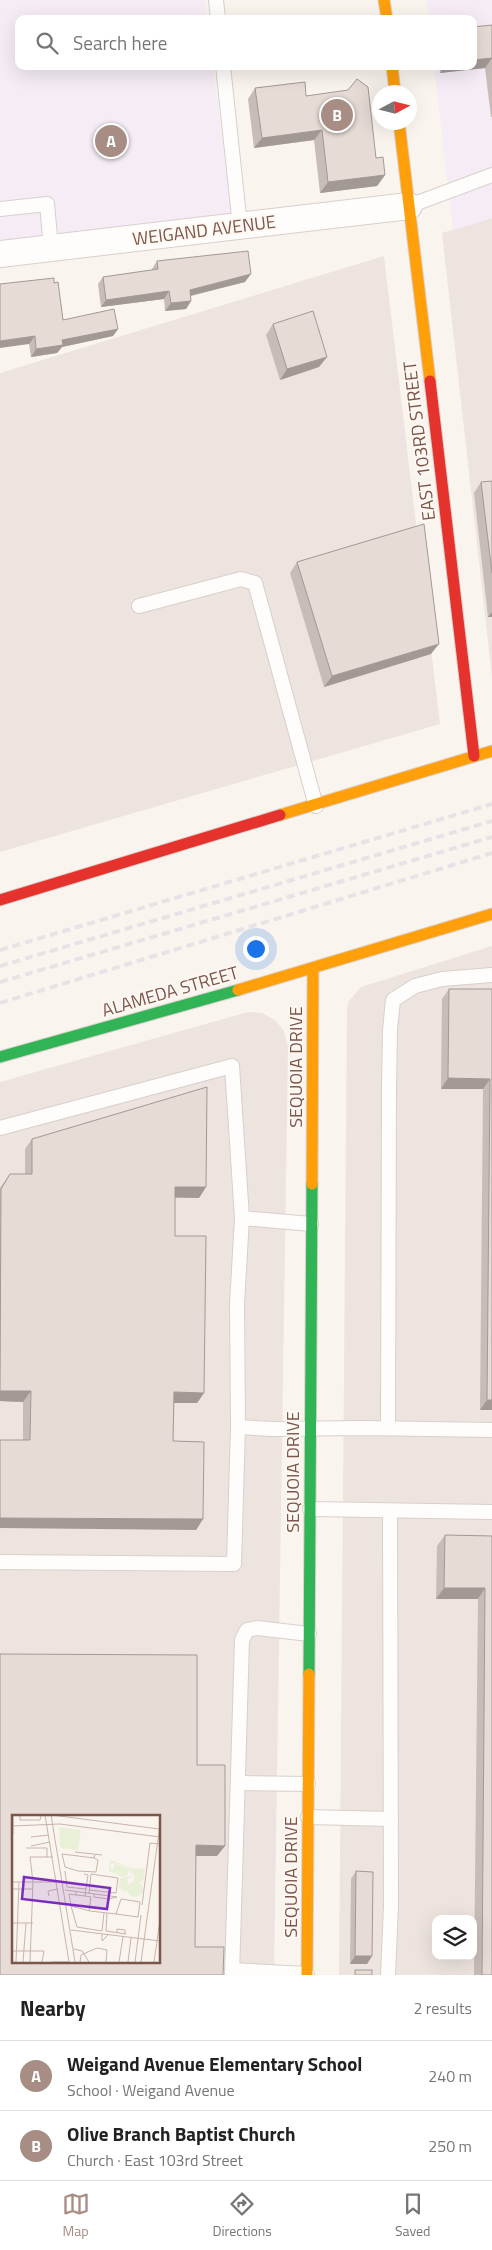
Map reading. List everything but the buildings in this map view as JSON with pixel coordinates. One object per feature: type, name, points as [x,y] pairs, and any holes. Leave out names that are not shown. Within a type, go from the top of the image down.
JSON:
[{"type":"street","points":[[384,0],[386,15]]},
{"type":"street","points":[[392,70],[394,85]]},
{"type":"street","name":"EAST 103RD STREET","points":[[400,130],[474,756]]},
{"type":"street","name":"WEIGAND AVENUE","points":[[0,254],[409,206]]},
{"type":"street","points":[[2,899],[316,806],[492,751]]},
{"type":"street","name":"ALAMEDA STREET","points":[[0,1057],[313,969],[492,914]]},
{"type":"street","name":"SEQUOIA DRIVE","points":[[307,1974],[313,969]]},
{"type":"lane","points":[[216,0],[218,15]]},
{"type":"lane","points":[[223,70],[240,226]]},
{"type":"lane","points":[[409,206],[492,174]]},
{"type":"lane","points":[[0,209],[47,204],[51,248]]},
{"type":"lane","points":[[139,606],[241,579],[255,583],[316,806]]},
{"type":"lane","points":[[0,881],[2,899]]},
{"type":"lane","points":[[388,1428],[390,1030],[393,1000],[416,986],[442,979],[492,975]]},
{"type":"lane","points":[[0,1128],[232,1066],[242,1218],[237,1304],[238,1427],[234,1564],[0,1562]]},
{"type":"lane","points":[[242,1218],[311,1224]]},
{"type":"lane","points":[[238,1427],[492,1430]]},
{"type":"lane","points":[[310,1509],[492,1512]]},
{"type":"lane","points":[[388,1975],[391,1906],[390,1511]]},
{"type":"lane","points":[[307,1974],[232,1972],[242,1640],[247,1630],[257,1628],[309,1634]]},
{"type":"lane","points":[[238,1783],[308,1784]]},
{"type":"lane","points":[[308,1818],[391,1819]]},
{"type":"shaded area","points":[[0,0],[205,0],[207,15],[15,15],[15,70],[214,70],[232,217],[0,244]]},
{"type":"shaded area","points":[[427,0],[492,0],[492,218],[453,230],[434,70],[477,70],[477,15],[429,15]]},
{"type":"shaded area","points":[[492,218],[492,677],[442,233]]},
{"type":"shaded area","points":[[384,256],[440,724],[0,852],[0,373]]},
{"type":"shaded area","points":[[492,946],[492,1975],[339,1975],[348,1002],[361,987]]},
{"type":"shaded area","points":[[248,1012],[262,1013],[275,1020],[284,1031],[288,1047],[274,1975],[0,1975],[0,1082]]},
{"type":"railway","points":[[0,950],[492,804]]},
{"type":"railway","points":[[0,966],[492,821]]},
{"type":"railway","points":[[0,982],[492,837]]},
{"type":"railway","points":[[0,1003],[492,853]]},
{"type":"traffic: fast","points":[[0,1057],[238,990]]},
{"type":"traffic: fast","points":[[309,1674],[312,1184]]},
{"type":"traffic: slow","points":[[384,0],[386,15]]},
{"type":"traffic: slow","points":[[392,70],[394,85]]},
{"type":"traffic: slow","points":[[400,130],[430,381]]},
{"type":"traffic: slow","points":[[280,815],[492,751]]},
{"type":"traffic: slow","points":[[238,990],[492,914]]},
{"type":"traffic: slow","points":[[312,1184],[313,969]]},
{"type":"traffic: slow","points":[[307,1975],[309,1674]]},
{"type":"traffic: jam","points":[[430,381],[474,756]]},
{"type":"traffic: jam","points":[[0,900],[280,815]]},
{"type":"place","name":"Olive Branch Baptist Church","points":[[337,115]]},
{"type":"place","name":"Weigand Avenue Elementary School","points":[[111,141]]}]
